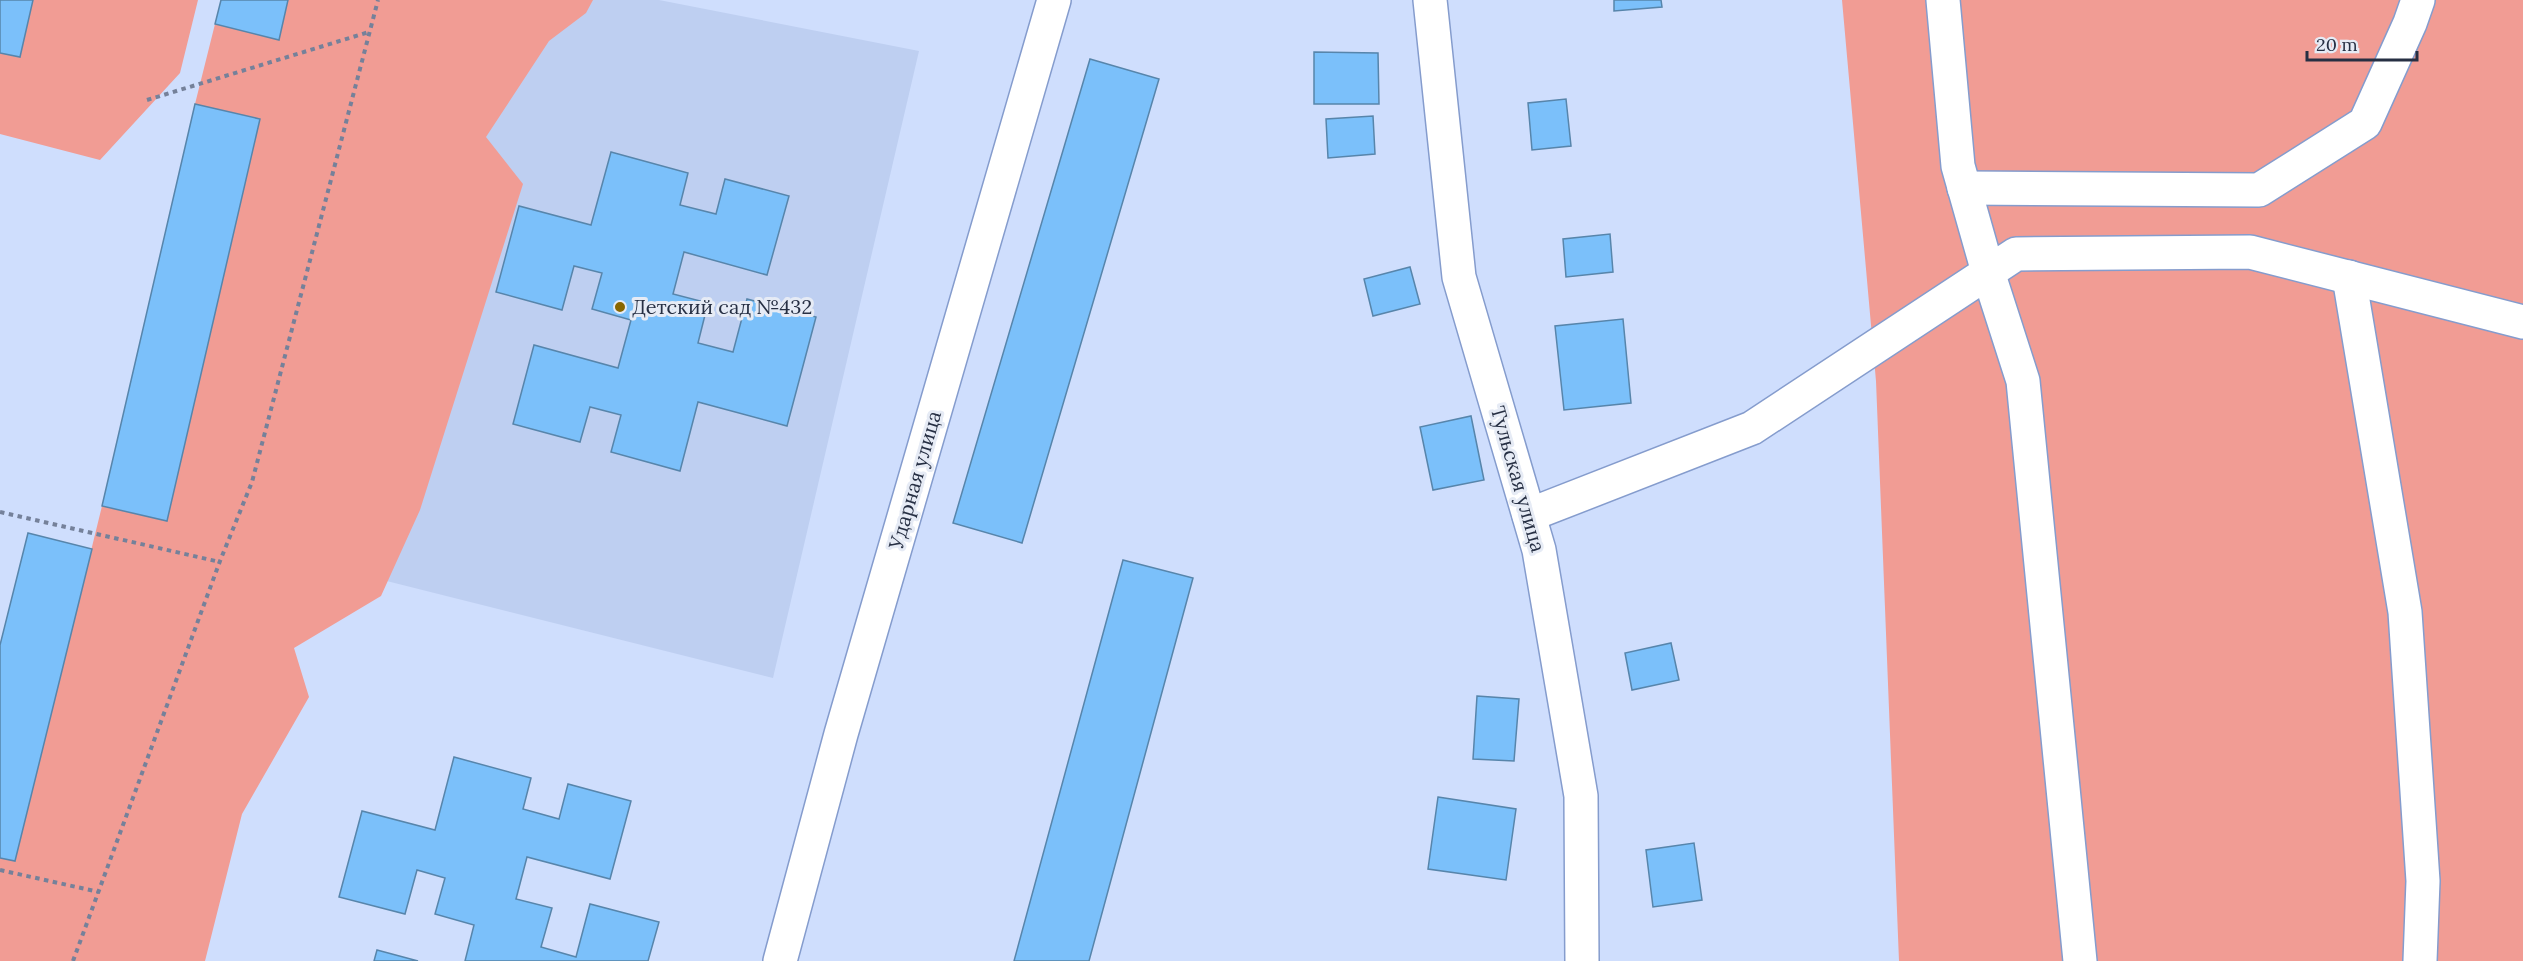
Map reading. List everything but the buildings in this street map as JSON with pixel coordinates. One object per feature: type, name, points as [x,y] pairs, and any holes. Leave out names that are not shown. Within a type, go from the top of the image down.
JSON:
[{"type":"street","name":"Ударная улица","points":[[780,961],[841,734],[1054,0]]},
{"type":"street","name":"Тульская улица","points":[[1430,0],[1459,278],[1539,550],[1581,796],[1582,961]]},
{"type":"street","points":[[1943,0],[1958,166],[1988,272],[2023,381],[2080,961]]},
{"type":"street","points":[[1964,188],[2259,190],[2365,123],[2418,0]]},
{"type":"street","points":[[1529,515],[1752,428],[2016,254],[2250,252],[2523,322]]},
{"type":"street","points":[[2349,277],[2405,612],[2424,881],[2420,961]]},
{"type":"path","points":[[74,961],[220,562],[252,482],[378,0]]},
{"type":"path","points":[[147,99],[370,31]]},
{"type":"path","points":[[0,512],[220,562]]},
{"type":"path","points":[[0,870],[99,892]]},
{"type":"shaded area","points":[[33,0],[198,0],[180,73],[100,160],[0,134],[0,53],[20,57]]},
{"type":"shaded area","points":[[288,0],[593,0],[586,13],[549,41],[486,137],[523,184],[420,510],[381,596],[294,648],[309,697],[242,814],[205,961],[0,961],[0,858],[15,861],[102,506],[166,521],[260,119],[195,104],[215,24],[278,39]]},
{"type":"shaded area","name":"Детский сад №432","points":[[456,0],[659,0],[919,51],[773,678],[319,564]]},
{"type":"shaded area","points":[[1842,0],[2523,0],[2523,961],[1899,961],[1876,381]]},
{"type":"place","name":"Детский сад №432","points":[[620,307]]}]
